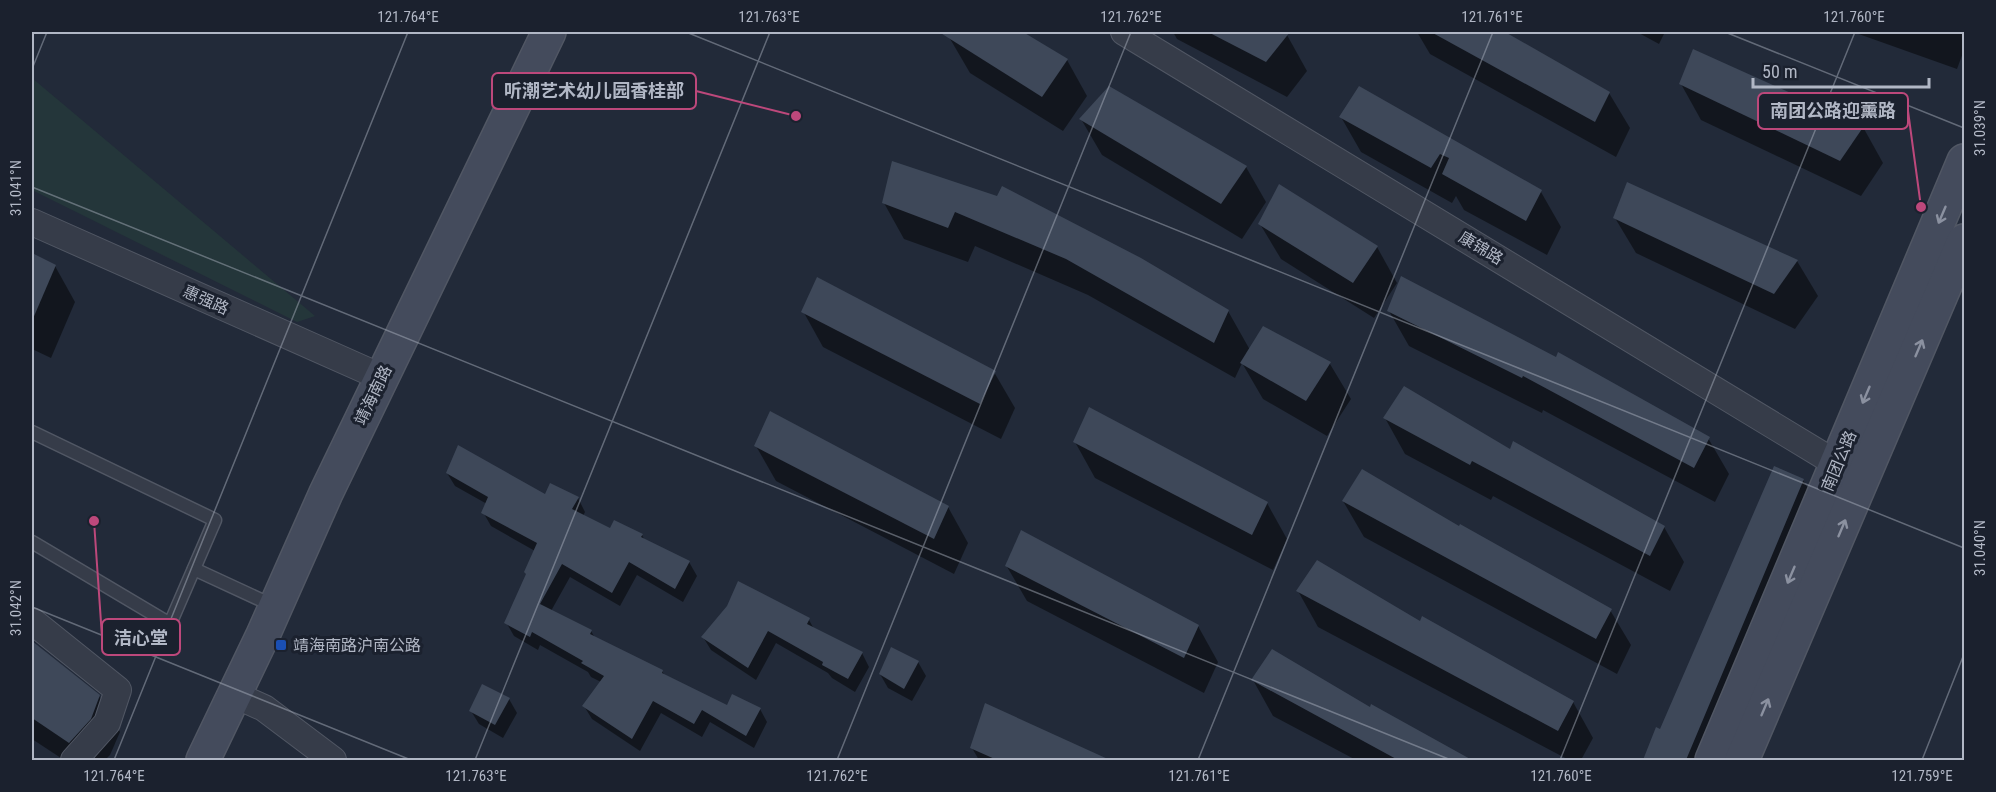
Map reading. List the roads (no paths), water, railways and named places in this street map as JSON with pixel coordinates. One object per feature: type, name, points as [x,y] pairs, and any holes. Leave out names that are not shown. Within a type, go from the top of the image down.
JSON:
[{"type":"main road","name":"靖海南路","points":[[203,760],[235,695],[326,493],[549,32]]},
{"type":"main road","name":"南团公路","points":[[1712,760],[1965,161]]},
{"type":"main road","name":"南团公路","points":[[1742,760],[1965,241]]},
{"type":"street","name":"康锦路","points":[[1124,32],[1837,464]]},
{"type":"street","name":"惠强路","points":[[32,222],[388,364]]},
{"type":"street","points":[[32,621],[118,690],[107,723],[74,760]]},
{"type":"street","points":[[235,695],[264,708],[333,760]]},
{"type":"lane","points":[[32,432],[215,520],[170,624],[32,542]]},
{"type":"lane","points":[[194,569],[275,606]]},
{"type":"place","name":"听潮艺术幼儿园香桂部","points":[[796,116]]},
{"type":"place","name":"南团公路迎薰路","points":[[1921,207]]},
{"type":"place","name":"洁心堂","points":[[94,521]]},
{"type":"place","name":"靖海南路沪南公路","points":[[281,645]]}]
